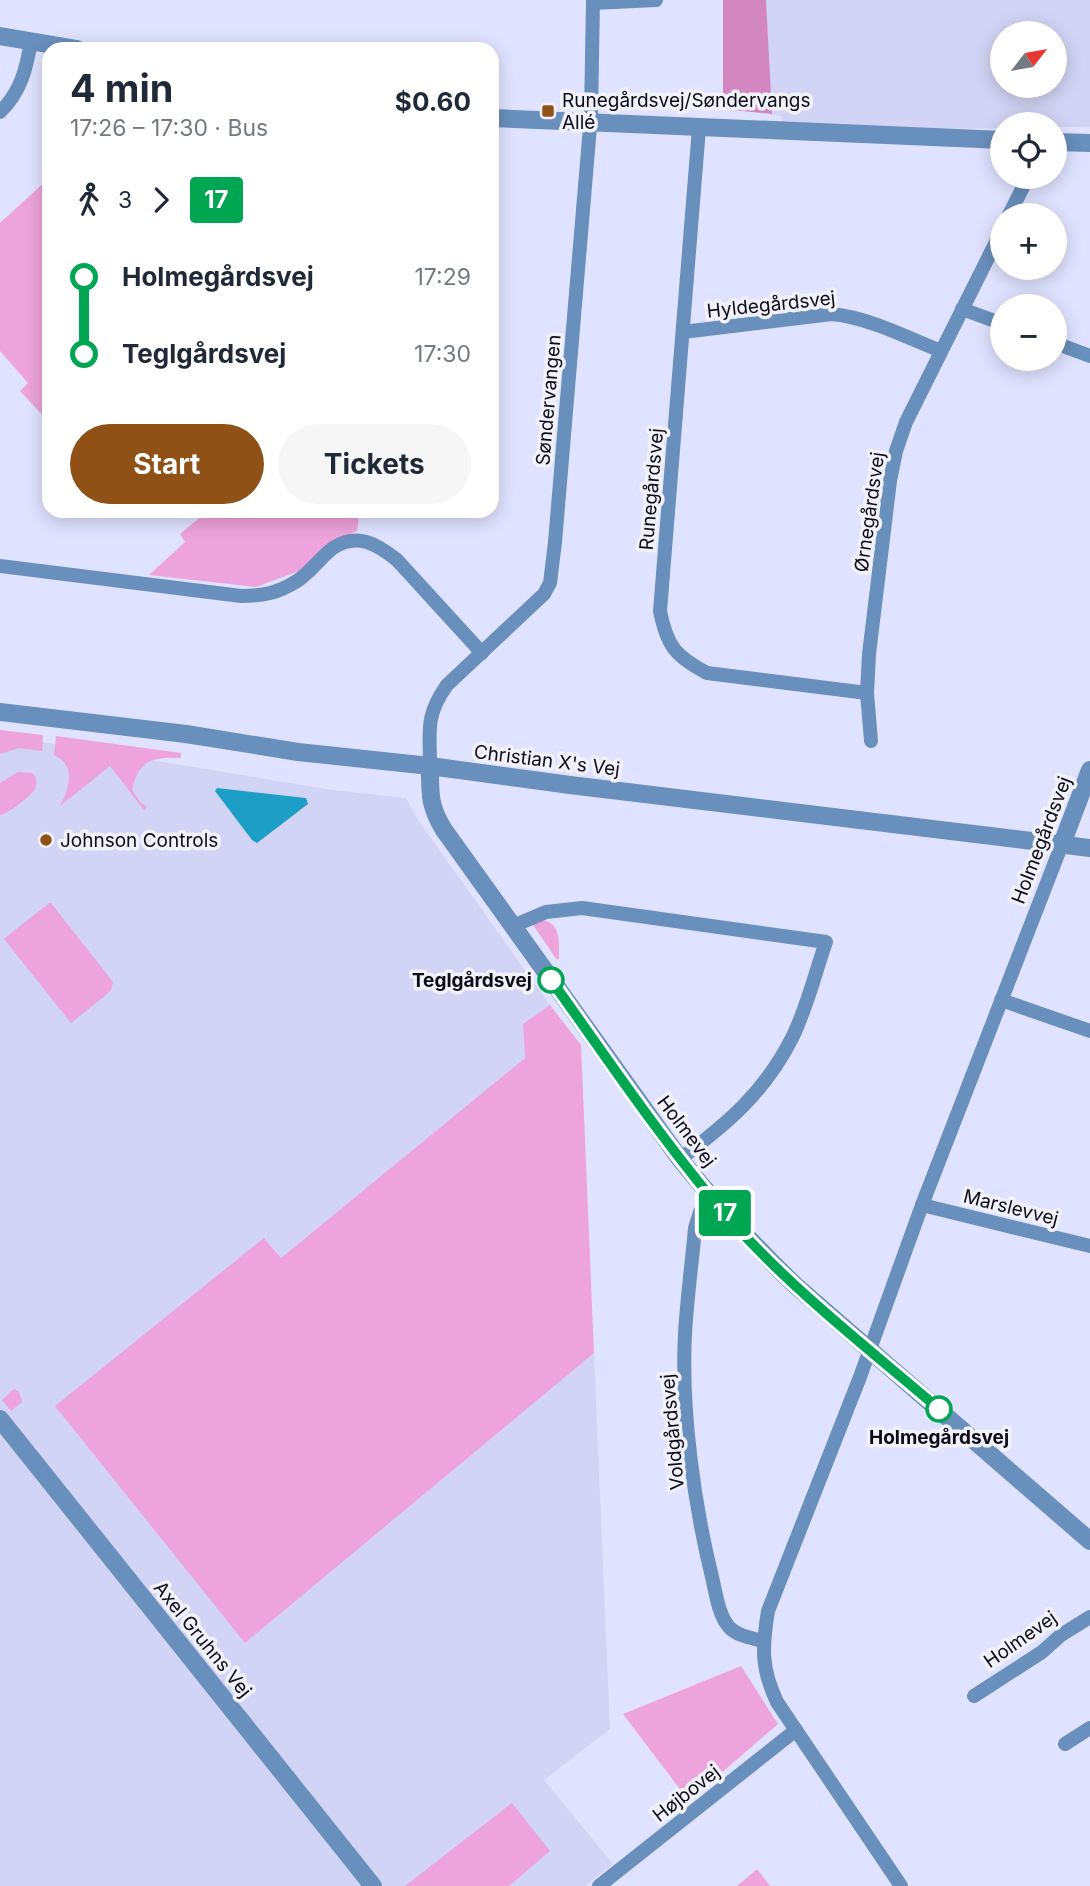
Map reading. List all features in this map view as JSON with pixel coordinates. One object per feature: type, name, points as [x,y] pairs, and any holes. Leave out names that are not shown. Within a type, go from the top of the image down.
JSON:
[{"type":"street","points":[[593,2],[656,0]]},
{"type":"street","name":"Søndervangen","points":[[430,766],[430,723],[436,700],[447,685],[544,594],[550,583],[591,122],[593,2]]},
{"type":"street","points":[[0,36],[42,42]]},
{"type":"street","points":[[0,112],[18,89],[26,69],[31,40]]},
{"type":"street","points":[[499,118],[990,139]]},
{"type":"street","name":"Runegårdsvej","points":[[699,128],[660,611],[664,630],[673,650],[707,673],[867,693]]},
{"type":"street","points":[[1067,142],[1090,143]]},
{"type":"street","name":"Ørnegårdsvej","points":[[871,741],[867,693],[870,641],[896,452],[906,422],[990,254]]},
{"type":"street","points":[[962,309],[990,319]]},
{"type":"street","name":"Hyldegårdsvej","points":[[683,332],[832,314],[863,320],[941,351]]},
{"type":"street","points":[[1067,347],[1090,356]]},
{"type":"street","points":[[0,566],[241,596],[264,596],[298,581],[334,548],[351,541],[366,540],[381,547],[397,560],[482,653]]},
{"type":"street","name":"Christian X's Vej","points":[[0,712],[186,734],[298,752],[1090,848]]},
{"type":"street","name":"Holmevej","points":[[430,766],[430,795],[435,815],[680,1159],[713,1200],[779,1270],[1090,1541]]},
{"type":"street","name":"Holmegårdsvej","points":[[901,1886],[777,1702],[765,1668],[763,1641],[768,1611],[1090,770]]},
{"type":"street","points":[[513,926],[546,912],[582,908],[826,942],[792,1037],[766,1080],[746,1105],[680,1159]]},
{"type":"street","points":[[1001,1000],[1090,1031]]},
{"type":"street","name":"Voldgårdsvej","points":[[713,1200],[700,1212],[695,1228],[685,1336],[686,1406],[693,1475],[706,1553],[723,1618],[730,1629],[763,1641]]},
{"type":"street","name":"Marslevvej","points":[[922,1205],[1090,1246]]},
{"type":"street","name":"Axel Gruhns Vej","points":[[0,1419],[373,1886]]},
{"type":"street","name":"Holmevej","points":[[974,1696],[1090,1617]]},
{"type":"street","points":[[1065,1744],[1090,1728]]},
{"type":"street","name":"Højbovej","points":[[599,1886],[796,1730]]},
{"type":"shaded area","points":[[723,0],[766,0],[772,114],[723,109]]},
{"type":"shaded area","points":[[766,0],[1090,0],[1090,127],[1067,127],[1067,112],[990,112],[990,128],[781,131],[781,116],[771,115]]},
{"type":"shaded area","points":[[42,184],[42,415],[20,391],[28,383],[0,351],[0,223]]},
{"type":"shaded area","points":[[199,518],[359,518],[357,531],[331,542],[299,571],[256,587],[149,575],[185,542],[180,534]]},
{"type":"shaded area","points":[[0,730],[43,735],[42,751],[19,748],[0,754]]},
{"type":"shaded area","points":[[0,735],[333,790],[406,798],[418,820],[550,1005],[523,1024],[525,1058],[281,1258],[265,1238],[245,1643],[594,1353],[610,1729],[544,1780],[613,1864],[585,1886],[0,1886]]},
{"type":"shaded area","points":[[56,736],[181,753],[181,758],[162,758],[148,762],[138,772],[132,790],[147,807],[144,810],[110,766],[60,806],[69,778],[66,765],[54,755]]},
{"type":"shaded area","points":[[18,772],[32,773],[36,777],[35,789],[19,804],[0,815],[0,783]]},
{"type":"shaded area","points":[[49,903],[113,982],[106,995],[71,1023],[4,939]]},
{"type":"shaded area","points":[[540,920],[547,921],[555,928],[559,945],[557,960],[533,925]]},
{"type":"shaded area","points":[[550,1005],[581,1045],[594,1353],[245,1643],[55,1406],[264,1238],[281,1258],[525,1058],[523,1024]]},
{"type":"shaded area","points":[[14,1389],[19,1392],[22,1402],[11,1411],[2,1400]]},
{"type":"shaded area","points":[[741,1666],[778,1724],[689,1801],[623,1714]]},
{"type":"shaded area","points":[[512,1803],[550,1851],[509,1886],[405,1886]]},
{"type":"shaded area","points":[[757,1869],[770,1886],[737,1886]]},
{"type":"water","points":[[217,788],[306,798],[308,804],[257,843],[215,791]]},
{"type":"bus line","name":"17","points":[[551,980],[680,1159],[735,1225],[796,1286],[939,1409]]},
{"type":"place","name":"Runegårdsvej/Søndervangs Allé","points":[[548,111]]},
{"type":"place","name":"Johnson Controls","points":[[46,840]]},
{"type":"place","name":"Teglgårdsvej","points":[[551,980]]},
{"type":"place","name":"Holmegårdsvej","points":[[939,1409]]}]
